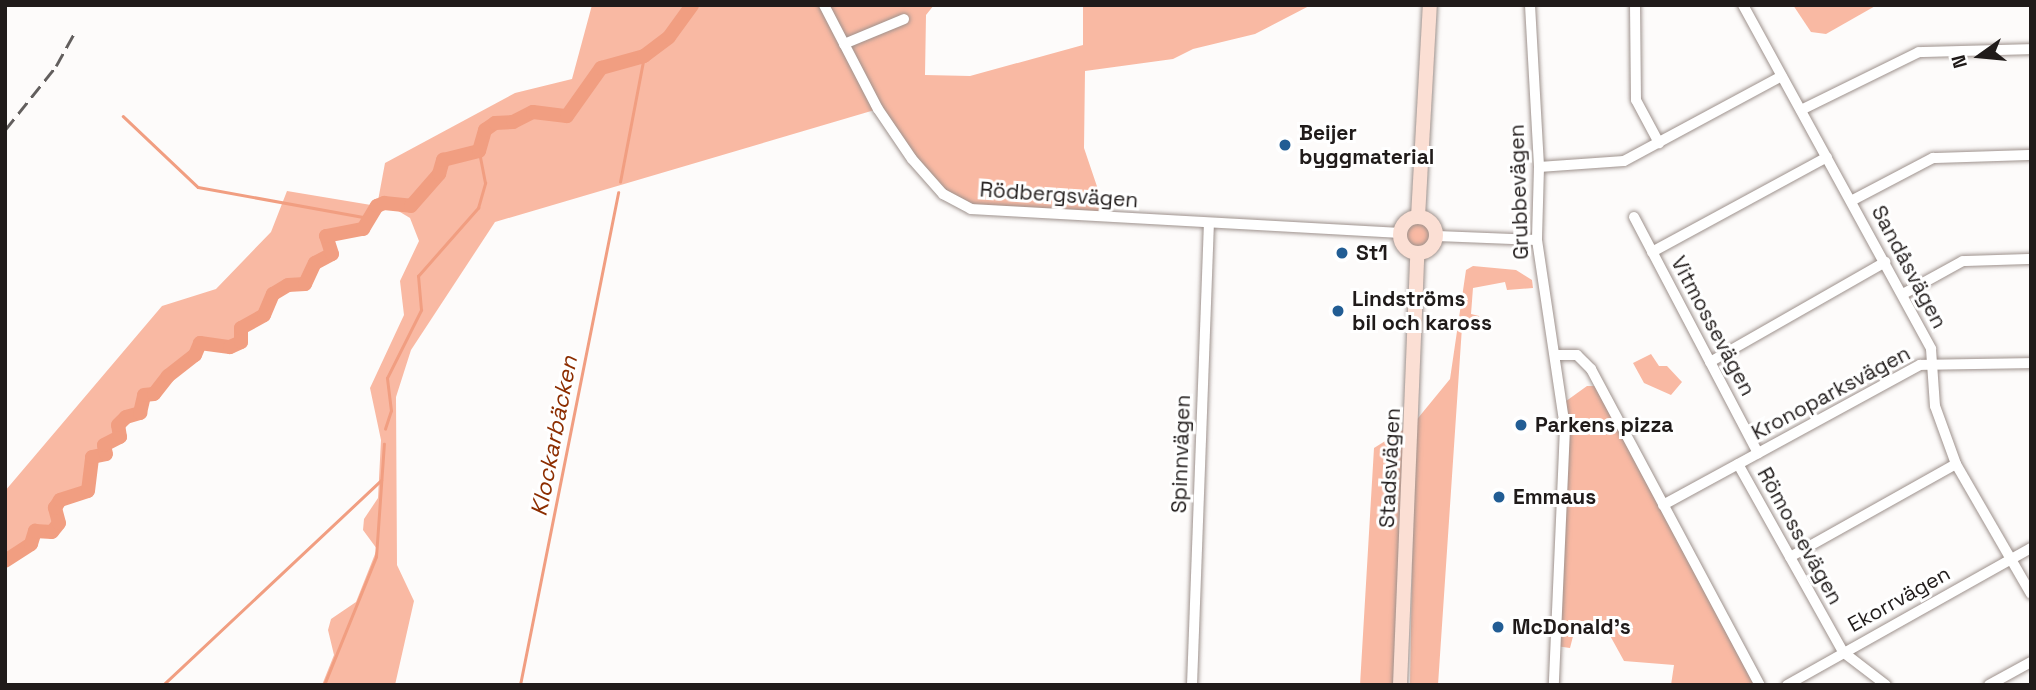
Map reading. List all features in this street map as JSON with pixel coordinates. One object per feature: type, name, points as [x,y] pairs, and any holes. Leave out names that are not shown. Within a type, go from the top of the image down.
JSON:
[{"type":"main road","points":[[1418,217],[1430,5]]},
{"type":"main road","points":[[1418,217],[1431,222],[1437,236],[1428,251],[1417,253],[1405,247],[1400,233],[1408,220],[1418,217]]},
{"type":"main road","name":"Stadsvägen","points":[[1401,685],[1417,253]]},
{"type":"street","name":"Rödbergsvägen","points":[[824,5],[912,159],[943,194],[971,209],[1209,225],[1400,233]]},
{"type":"street","name":"Grubbevägen","points":[[1530,5],[1539,167],[1538,240],[1555,355],[1564,452],[1554,685]]},
{"type":"street","points":[[1635,5],[1636,100],[1659,143]]},
{"type":"street","name":"Sandåsvägen","points":[[1744,5],[1931,349],[1936,406],[1956,464],[2031,594]]},
{"type":"street","points":[[844,44],[904,19]]},
{"type":"street","points":[[1801,110],[1919,52],[2031,48]]},
{"type":"street","points":[[1539,167],[1614,164],[1659,143],[1782,76]]},
{"type":"street","points":[[1851,201],[1933,158],[2031,155]]},
{"type":"street","points":[[1652,252],[1827,157]]},
{"type":"street","name":"Vitmossevägen","points":[[1634,217],[1758,453]]},
{"type":"street","name":"Spinnvägen","points":[[1192,685],[1209,225]]},
{"type":"street","points":[[1437,236],[1538,240]]},
{"type":"street","points":[[1903,294],[1962,261],[2031,259]]},
{"type":"street","points":[[1710,362],[1885,261]]},
{"type":"street","points":[[1555,355],[1572,354],[1587,362],[1760,685]]},
{"type":"street","name":"Kronoparksvägen","points":[[1663,505],[1920,365],[2031,363]]},
{"type":"street","name":"Römossevägen","points":[[1738,464],[1843,652],[1886,685]]},
{"type":"street","points":[[1790,556],[1956,464]]},
{"type":"street","name":"Ekorrvägen","points":[[1787,685],[2031,548]]},
{"type":"street","points":[[1989,685],[2031,662]]},
{"type":"shaded area","points":[[592,5],[934,5],[926,15],[925,75],[970,76],[1083,45],[1083,5],[1311,5],[1255,34],[1193,49],[1173,59],[1085,71],[1084,148],[1108,219],[997,214],[943,194],[878,109],[495,222],[411,350],[396,397],[397,565],[414,601],[395,685],[322,685],[334,655],[328,630],[331,619],[356,602],[377,549],[363,530],[364,519],[378,498],[381,440],[370,388],[404,315],[400,281],[419,241],[410,218],[385,203],[377,206],[385,163],[515,93],[572,79]]},
{"type":"shaded area","points":[[1793,5],[1877,5],[1826,34],[1811,32]]},
{"type":"shaded area","points":[[287,191],[377,206],[363,229],[326,236],[332,254],[316,263],[305,284],[288,286],[273,294],[264,315],[241,328],[241,342],[230,347],[200,343],[195,355],[168,376],[154,394],[144,395],[140,413],[126,417],[118,425],[120,437],[104,445],[106,454],[92,457],[88,491],[60,500],[55,508],[59,523],[52,532],[35,531],[31,544],[5,561],[5,491],[162,306],[216,289],[271,232]]},
{"type":"shaded area","points":[[1419,220],[1425,221],[1433,229],[1433,241],[1425,249],[1419,250],[1413,249],[1405,241],[1404,235],[1405,229],[1413,221]]},
{"type":"shaded area","points":[[1473,266],[1516,270],[1532,280],[1533,288],[1507,290],[1505,282],[1473,288],[1471,314],[1479,316],[1481,327],[1462,327],[1438,685],[1410,685],[1414,450],[1400,685],[1360,685],[1374,448],[1414,423],[1450,379],[1466,270]]},
{"type":"shaded area","points":[[1651,354],[1659,366],[1667,366],[1682,382],[1671,395],[1644,383],[1633,363]]},
{"type":"shaded area","points":[[1587,386],[1600,386],[1757,685],[1671,685],[1674,665],[1624,661],[1602,621],[1577,621],[1570,648],[1556,646],[1562,404]]},
{"type":"waterway","points":[[5,561],[31,544],[35,531],[52,532],[59,523],[55,508],[60,500],[88,491],[92,457],[106,454],[104,445],[120,437],[118,425],[126,417],[140,413],[144,395],[154,394],[168,376],[195,355],[200,343],[230,347],[241,342],[241,328],[264,315],[273,294],[288,285],[305,284],[315,263],[332,254],[326,236],[363,229],[377,206],[384,203],[411,206],[439,174],[443,160],[479,151],[485,130],[495,123],[513,122],[533,112],[567,116],[601,68],[644,56],[669,37],[692,5]]},
{"type":"waterway","name":"Klockarbäcken","points":[[620,182],[644,56]]},
{"type":"waterway","points":[[123,116],[198,187],[368,218]]},
{"type":"waterway","points":[[385,429],[391,411],[387,378],[421,310],[418,276],[478,208],[485,183],[479,151]]},
{"type":"waterway","name":"Klockarbäcken","points":[[520,685],[618,193]]},
{"type":"waterway","points":[[324,685],[376,557],[384,444]]},
{"type":"waterway","points":[[163,685],[381,480]]},
{"type":"railway","points":[[5,130],[56,66],[74,33]]},
{"type":"place","name":"Beijer byggmaterial","points":[[1285,145]]},
{"type":"place","name":"St1","points":[[1342,253]]},
{"type":"place","name":"Lindströms bil och kaross","points":[[1338,311]]},
{"type":"place","name":"Parkens pizza","points":[[1521,425]]},
{"type":"place","name":"Emmaus","points":[[1499,497]]},
{"type":"place","name":"McDonald's","points":[[1498,627]]}]
